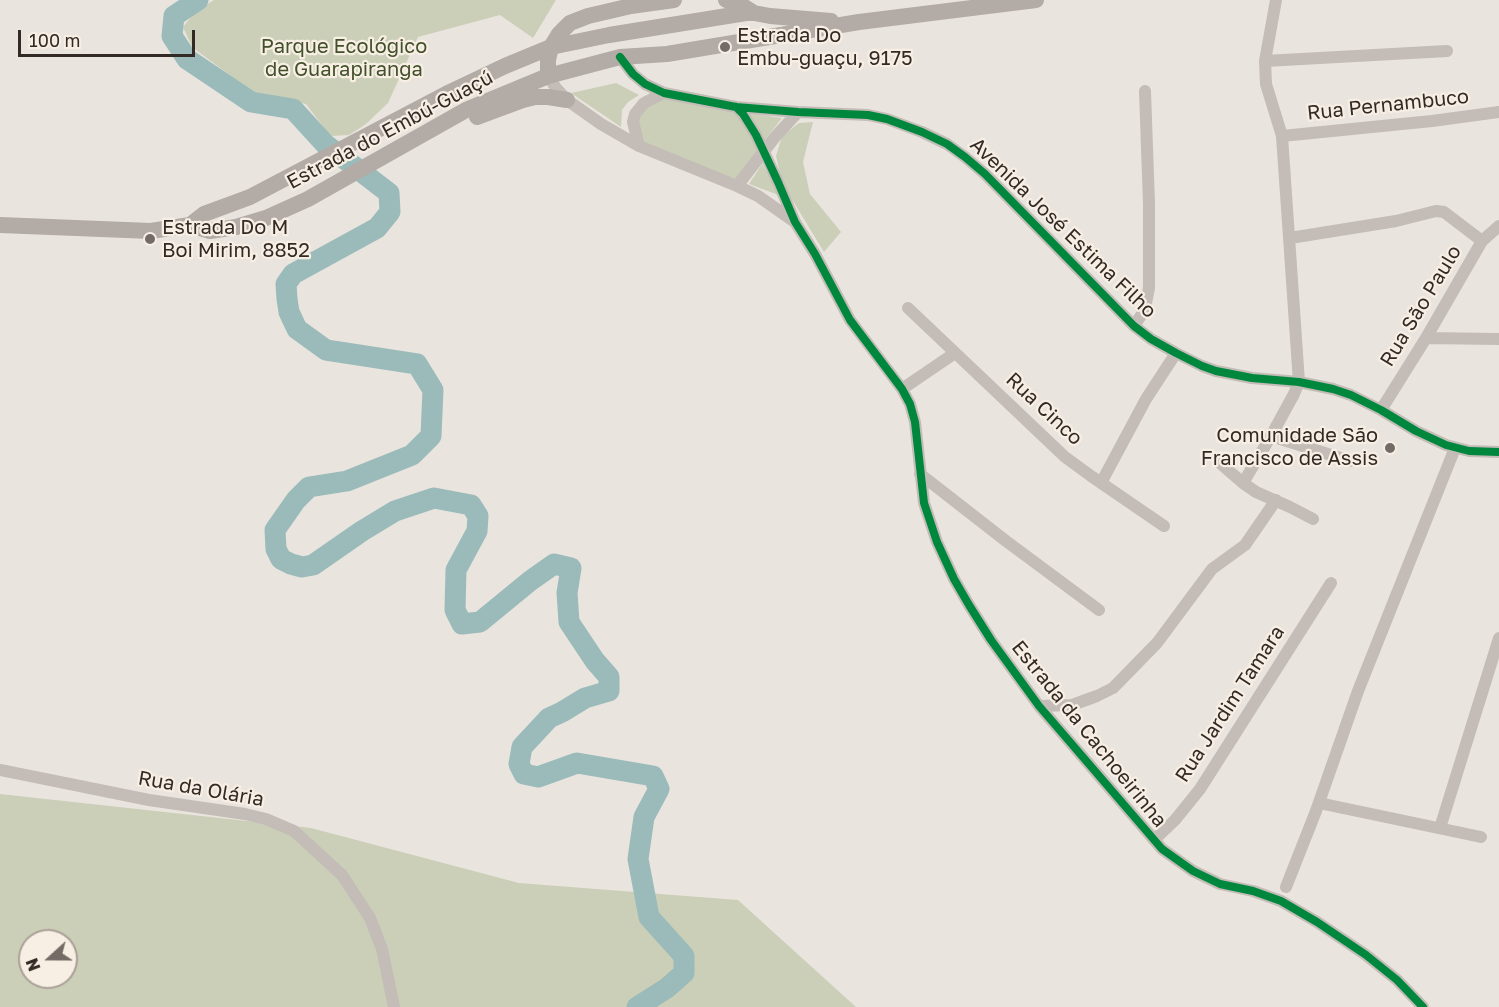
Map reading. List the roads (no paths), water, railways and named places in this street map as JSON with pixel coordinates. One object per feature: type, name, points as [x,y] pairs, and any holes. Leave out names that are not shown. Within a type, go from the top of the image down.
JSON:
[{"type":"main road","points":[[548,76],[551,47],[558,34],[570,23],[631,6],[674,0]]},
{"type":"main road","points":[[726,0],[738,3],[754,12]]},
{"type":"main road","name":"Estrada do Embú-Guaçú","points":[[0,225],[151,231],[190,225],[210,231],[236,227],[266,218],[308,199],[466,110],[548,76],[620,57],[667,54],[859,22],[1036,0]]},
{"type":"main road","name":"Estrada do Embú-Guaçú","points":[[190,225],[204,214],[250,197],[397,119],[505,66],[551,47],[609,35],[754,12],[770,16],[859,22]]},
{"type":"main road","points":[[609,35],[620,57]]},
{"type":"main road","points":[[418,137],[451,128],[523,99],[548,97],[567,100]]},
{"type":"street","points":[[1243,483],[1299,382],[1282,136],[1266,84],[1265,61],[1276,0]]},
{"type":"street","points":[[1265,61],[1447,51]]},
{"type":"street","name":"Avenida José Estima Filho","points":[[620,57],[633,74],[645,84],[663,93],[736,107],[868,115],[887,119],[922,132],[947,144],[993,181],[1134,326],[1176,353],[1216,371],[1252,378],[1314,384],[1351,395],[1432,440],[1469,451],[1499,452]]},
{"type":"street","name":"Estrada da Cachoeirinha","points":[[548,76],[567,100],[601,124],[639,146],[758,196],[795,222]]},
{"type":"street","points":[[1134,326],[1142,314],[1149,288],[1145,91]]},
{"type":"street","points":[[639,146],[633,122],[636,114],[644,103],[663,93]]},
{"type":"street","name":"Estrada da Cachoeirinha","points":[[736,107],[749,123],[795,222],[850,320],[902,389],[910,404],[915,422],[924,503],[937,542],[969,605],[991,640],[1040,706],[1162,849],[1193,871],[1220,884],[1253,891],[1281,901],[1317,922],[1366,955],[1397,980],[1423,1007]]},
{"type":"street","points":[[737,186],[775,137],[798,112]]},
{"type":"street","name":"Rua Pernambuco","points":[[1282,136],[1499,112]]},
{"type":"street","points":[[1290,238],[1396,221],[1436,211],[1444,212],[1482,241]]},
{"type":"street","name":"Rua São Paulo","points":[[1381,410],[1482,241],[1499,226]]},
{"type":"street","name":"Rua Cinco","points":[[908,308],[1065,457],[1164,526]]},
{"type":"street","points":[[1426,338],[1499,339]]},
{"type":"street","points":[[902,389],[955,353]]},
{"type":"street","points":[[1101,483],[1146,399],[1176,353]]},
{"type":"street","points":[[1271,436],[1350,462]]},
{"type":"street","points":[[1286,887],[1319,803],[1358,691],[1455,448]]},
{"type":"street","points":[[1221,464],[1256,492],[1313,519]]},
{"type":"street","points":[[920,474],[1099,610]]},
{"type":"street","points":[[1040,706],[1072,705],[1113,688],[1157,643],[1212,568],[1245,545],[1276,501]]},
{"type":"street","name":"Rua Jardim Tamara","points":[[1154,840],[1175,820],[1200,789],[1331,583]]},
{"type":"street","points":[[1440,828],[1499,638]]},
{"type":"street","name":"Rua da Olária","points":[[0,770],[149,800],[245,814],[266,819],[294,831],[342,875],[370,918],[382,949],[394,1007]]},
{"type":"street","points":[[1319,803],[1481,837]]},
{"type":"waterway","points":[[198,0],[174,16],[172,36],[187,59],[251,102],[293,109],[325,144],[389,193],[390,212],[377,228],[293,274],[286,284],[289,312],[297,329],[326,350],[417,364],[433,390],[431,436],[412,455],[347,481],[309,487],[296,500],[275,530],[276,549],[281,559],[291,564],[302,567],[313,565],[395,511],[434,498],[471,505],[478,516],[477,531],[456,570],[455,610],[462,624],[480,622],[554,564],[571,568],[567,593],[569,622],[595,661],[609,677],[609,691],[585,698],[549,718],[522,747],[519,764],[524,774],[538,777],[577,763],[653,776],[659,789],[644,817],[638,859],[649,917],[684,956],[684,973],[667,988],[637,1007]]},
{"type":"place","name":"Estrada Do Embu-guaçu, 9175","points":[[725,47]]},
{"type":"place","name":"Estrada Do M Boi Mirim, 8852","points":[[150,239]]},
{"type":"place","name":"Comunidade São Francisco de Assis","points":[[1390,448]]},
{"type":"park label","name":"Parque Ecológico de Guarapiranga","points":[[344,58]]}]
